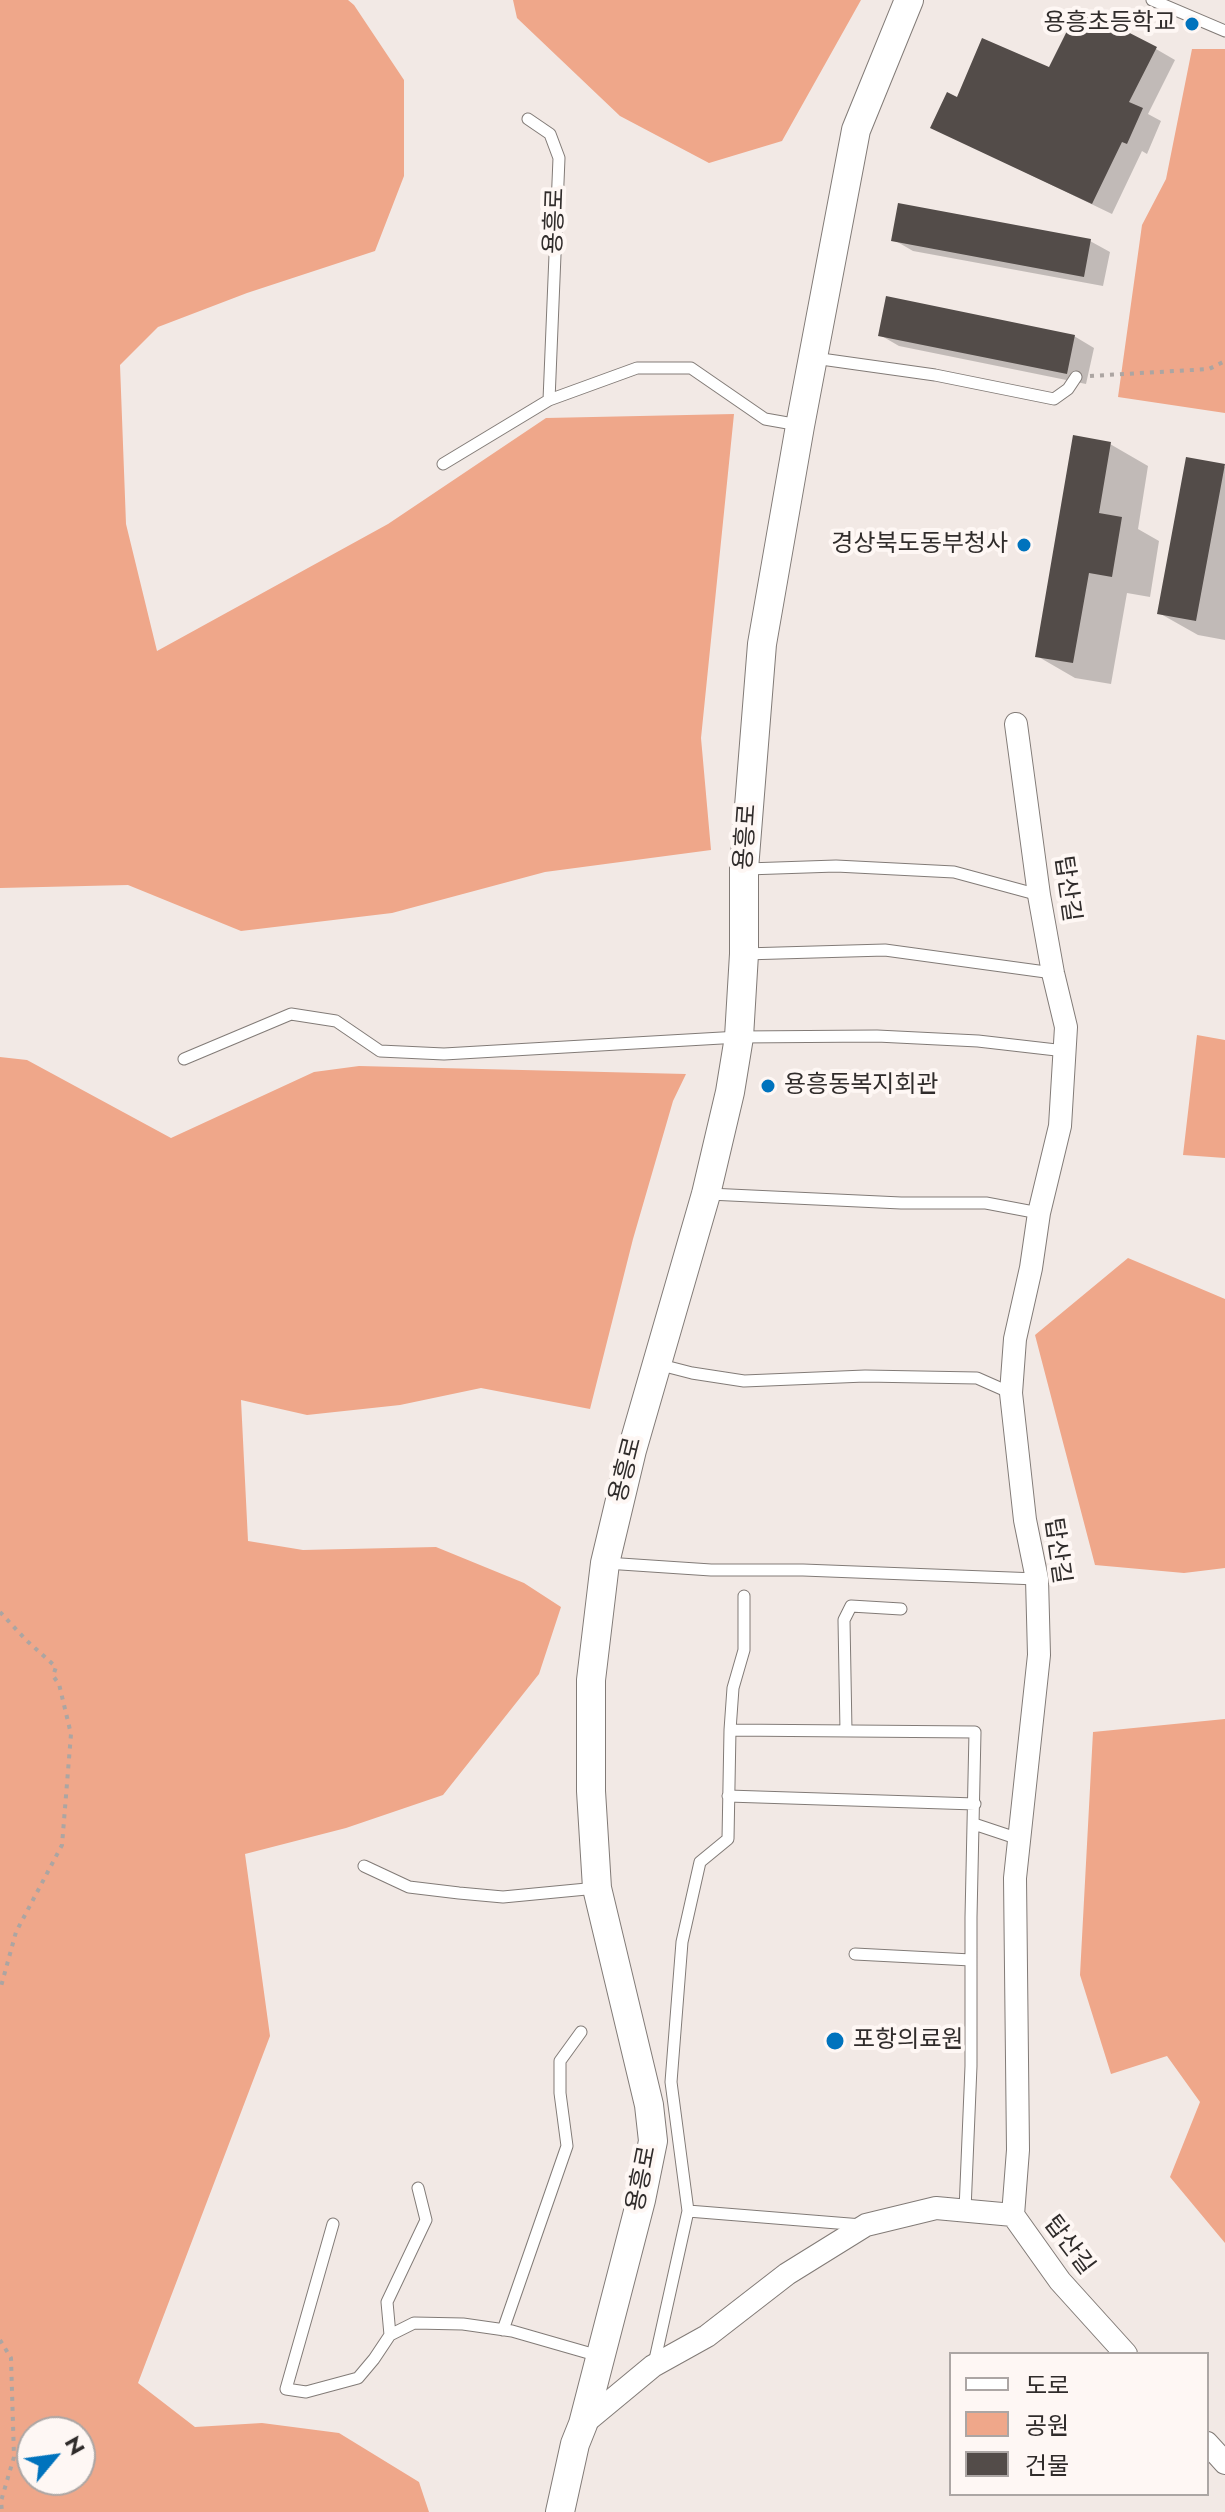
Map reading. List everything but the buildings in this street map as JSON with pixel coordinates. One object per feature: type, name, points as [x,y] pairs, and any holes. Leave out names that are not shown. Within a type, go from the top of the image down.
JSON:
[{"type":"street","name":"용흥로","points":[[560,2512],[575,2444],[583,2424],[641,2200],[653,2141],[649,2105],[597,1888],[591,1791],[591,1680],[605,1563],[656,1363],[706,1194],[730,1092],[739,1037],[744,954],[744,869],[762,644],[856,130],[909,0]]},
{"type":"street","name":"탑산길","points":[[1016,724],[1039,895],[1066,1027],[1066,1051],[1060,1126],[1039,1213],[1031,1268],[1015,1339],[1011,1393],[1025,1520],[1037,1579],[1039,1655],[1015,1878],[1018,2150],[1013,2215],[1060,2281],[1124,2352]]},
{"type":"street","points":[[583,2424],[653,2366],[707,2336],[787,2274],[866,2225],[936,2208],[1013,2215]]},
{"type":"street","points":[[1209,2445],[1225,2463]]},
{"type":"lane","points":[[1152,0],[1225,31]]},
{"type":"lane","name":"용흥로","points":[[528,119],[550,134],[559,158],[549,400]]},
{"type":"lane","points":[[812,358],[935,375],[1054,399],[1068,389],[1076,377]]},
{"type":"lane","points":[[443,464],[549,400],[637,368],[691,368],[765,419],[800,426]]},
{"type":"lane","points":[[744,869],[836,866],[954,872],[1039,895]]},
{"type":"lane","points":[[744,954],[885,950],[1053,973]]},
{"type":"lane","points":[[184,1059],[291,1014],[336,1021],[380,1051],[444,1054],[739,1037],[877,1036],[978,1041],[1066,1051]]},
{"type":"lane","points":[[706,1194],[901,1203],[986,1203],[1039,1213]]},
{"type":"lane","points":[[656,1363],[692,1373],[744,1381],[865,1376],[977,1378],[1011,1393]]},
{"type":"lane","points":[[605,1563],[711,1570],[803,1570],[1037,1579]]},
{"type":"lane","points":[[653,2366],[688,2211],[671,2082],[682,1942],[700,1862],[728,1839],[730,1730],[733,1688],[744,1650],[744,1596]]},
{"type":"lane","points":[[846,1731],[844,1620],[851,1606],[901,1609]]},
{"type":"lane","points":[[730,1730],[975,1732],[971,2066],[965,2210]]},
{"type":"lane","points":[[728,1796],[975,1804]]},
{"type":"lane","points":[[974,1824],[1019,1839]]},
{"type":"lane","points":[[364,1866],[409,1887],[459,1893],[503,1897],[597,1888]]},
{"type":"lane","points":[[855,1954],[971,1960]]},
{"type":"lane","points":[[503,2330],[567,2146],[560,2093],[560,2061],[581,2032]]},
{"type":"lane","points":[[390,2335],[387,2302],[426,2220],[418,2188]]},
{"type":"lane","points":[[688,2211],[866,2225]]},
{"type":"lane","points":[[333,2224],[286,2389],[306,2392],[358,2378],[390,2335],[414,2323],[463,2324],[503,2330],[600,2356]]},
{"type":"path","points":[[1076,377],[1209,369],[1225,361]]},
{"type":"path","points":[[0,1612],[56,1667],[53,1676],[59,1684],[71,1734],[62,1845],[16,1932],[0,1990]]},
{"type":"path","points":[[0,2340],[11,2358],[14,2457],[1,2501],[2,2512]]},
{"type":"green space","points":[[0,0],[348,0],[404,80],[404,176],[375,251],[247,293],[158,327],[120,365],[126,524],[157,651],[388,524],[546,418],[734,414],[701,738],[711,850],[545,872],[392,913],[241,931],[128,885],[0,888]]},
{"type":"green space","points":[[513,0],[861,0],[782,141],[709,163],[620,116],[517,18]]},
{"type":"green space","points":[[1192,49],[1225,49],[1225,413],[1118,397],[1142,225],[1166,179]]},
{"type":"green space","points":[[1197,1035],[1225,1040],[1225,1158],[1183,1155]]},
{"type":"green space","points":[[0,1057],[27,1060],[171,1138],[314,1072],[359,1066],[686,1074],[673,1101],[633,1239],[590,1409],[481,1388],[400,1405],[307,1415],[241,1400],[248,1541],[303,1550],[436,1547],[524,1583],[561,1607],[539,1674],[443,1795],[346,1828],[245,1854],[270,2036],[138,2383],[195,2427],[262,2423],[339,2433],[419,2482],[429,2512],[0,2512]]},
{"type":"green space","points":[[1128,1258],[1225,1299],[1225,1568],[1184,1573],[1095,1565],[1035,1335]]},
{"type":"green space","points":[[1225,1719],[1225,2243],[1170,2177],[1200,2102],[1167,2056],[1111,2074],[1080,1975],[1093,1732]]},
{"type":"place","name":"용흥초등학교","points":[[1192,24]]},
{"type":"place","name":"경상북도동부청사","points":[[1024,545]]},
{"type":"place","name":"용흥동복지회관","points":[[768,1086]]},
{"type":"place","name":"포항의료원","points":[[835,2041]]}]
